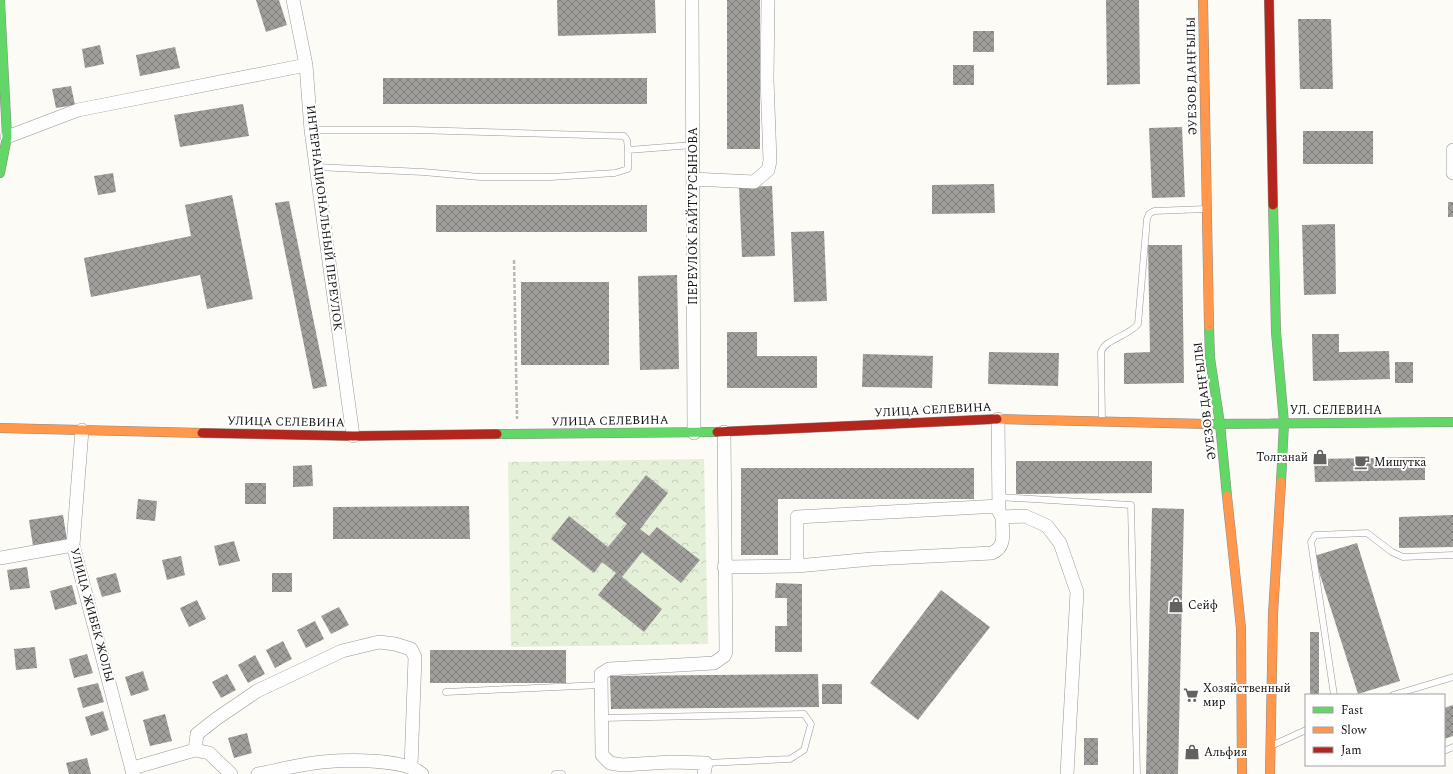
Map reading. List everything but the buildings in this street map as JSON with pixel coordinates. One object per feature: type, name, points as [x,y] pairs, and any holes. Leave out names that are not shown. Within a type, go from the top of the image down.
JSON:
[{"type":"main road","name":"ӘУЕЗОВ ДАҢҒЫЛЫ","points":[[1203,0],[1210,358],[1220,424],[1241,628],[1242,774]]},
{"type":"main road","points":[[1269,0],[1276,332],[1284,423],[1273,614],[1272,746],[1270,774]]},
{"type":"main road","points":[[0,1],[7,137],[0,173]]},
{"type":"main road","name":"УЛИЦА СЕЛЕВИНА","points":[[0,428],[353,436],[694,433],[998,419],[1102,420],[1220,424]]},
{"type":"main road","name":"УЛ. СЕЛЕВИНА","points":[[1220,424],[1453,422]]},
{"type":"street","name":"ИНТЕРНАЦИОНАЛЬНЫЙ ПЕРЕУЛОК","points":[[293,0],[306,65],[311,130],[353,436]]},
{"type":"street","name":"ПЕРЕУЛОК БАЙТУРСЫНОВА","points":[[692,0],[694,433]]},
{"type":"street","points":[[693,179],[754,182],[768,170],[770,161],[767,78],[768,0]]},
{"type":"street","points":[[7,137],[78,110],[306,65]]},
{"type":"street","points":[[1453,150],[1453,173]]},
{"type":"street","points":[[724,567],[796,566],[872,559],[992,553],[999,550],[1002,546],[998,419]]},
{"type":"street","name":"УЛИЦА ЖИБЕК ЖОЛЫ","points":[[82,430],[73,545],[133,771]]},
{"type":"street","points":[[705,768],[671,762],[622,765],[610,763],[602,755],[601,674],[609,669],[714,663],[724,656],[726,652],[724,567],[724,432]]},
{"type":"street","points":[[796,566],[797,517],[1000,507],[1047,526],[1060,543],[1077,592],[1067,774]]},
{"type":"street","points":[[0,558],[73,545]]},
{"type":"street","points":[[195,750],[197,734],[257,691],[342,652],[379,642],[395,644],[411,649],[415,657],[416,770],[388,761],[322,762],[258,774]]},
{"type":"street","points":[[133,771],[195,750],[209,753],[231,774]]},
{"type":"street","points":[[322,762],[330,774]]},
{"type":"lane","points":[[311,130],[414,130],[624,136],[627,140],[628,150],[628,169],[615,173],[551,177],[480,177],[423,172],[316,167]]},
{"type":"lane","points":[[628,150],[693,145]]},
{"type":"lane","points":[[1102,420],[1101,352],[1105,345],[1134,330],[1138,324],[1147,219],[1149,214],[1154,211],[1207,209]]},
{"type":"lane","points":[[1000,507],[1131,505],[1137,774]]},
{"type":"lane","points":[[1334,694],[1311,542],[1315,535],[1367,533],[1392,552],[1403,557],[1453,556]]},
{"type":"lane","points":[[1396,694],[1453,677]]},
{"type":"lane","points":[[446,692],[601,685]]},
{"type":"lane","points":[[601,718],[804,714],[811,724],[804,750],[790,759],[705,768]]},
{"type":"lane","points":[[1272,746],[1305,730]]},
{"type":"lane","points":[[555,774],[562,774]]},
{"type":"path","points":[[514,260],[518,434]]},
{"type":"green space","points":[[704,459],[708,644],[511,647],[508,462]]},
{"type":"traffic: fast","points":[[0,1],[7,137],[0,173]]},
{"type":"traffic: fast","points":[[1273,205],[1276,332],[1284,423],[1281,482]]},
{"type":"traffic: fast","points":[[1209,326],[1210,358],[1220,424],[1227,496]]},
{"type":"traffic: fast","points":[[1208,424],[1453,422]]},
{"type":"traffic: fast","points":[[497,434],[717,432]]},
{"type":"traffic: slow","points":[[1203,0],[1209,326]]},
{"type":"traffic: slow","points":[[997,419],[1208,424]]},
{"type":"traffic: slow","points":[[0,428],[202,433]]},
{"type":"traffic: slow","points":[[1270,774],[1273,614],[1281,482]]},
{"type":"traffic: slow","points":[[1227,496],[1241,628],[1242,774]]},
{"type":"traffic: jam","points":[[1269,0],[1273,205]]},
{"type":"traffic: jam","points":[[717,432],[997,419]]},
{"type":"traffic: jam","points":[[202,433],[353,436],[497,434]]},
{"type":"place","name":"Толганай","points":[[1320,457]]},
{"type":"place","name":"Мишутка","points":[[1362,462]]},
{"type":"place","name":"Сейф","points":[[1176,605]]},
{"type":"place","name":"Хозяйственный мир","points":[[1191,695]]},
{"type":"place","name":"Альфия","points":[[1192,752]]}]
